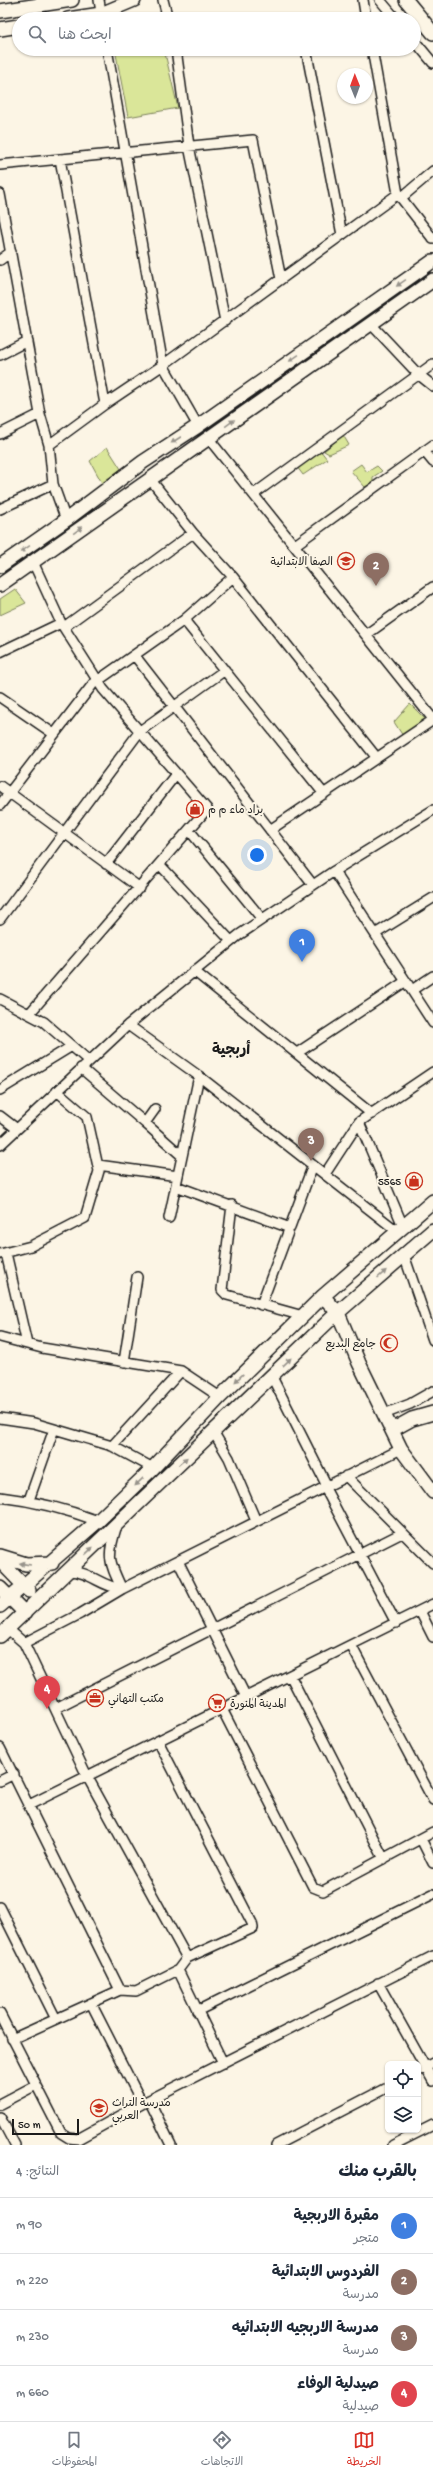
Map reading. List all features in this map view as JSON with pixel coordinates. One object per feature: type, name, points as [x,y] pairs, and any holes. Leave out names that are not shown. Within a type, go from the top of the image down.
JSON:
[{"type":"street","points":[[0,11],[72,0]]},
{"type":"street","points":[[99,0],[100,12]]},
{"type":"street","points":[[111,12],[134,0]]},
{"type":"street","points":[[163,0],[166,12]]},
{"type":"street","points":[[363,0],[365,12]]},
{"type":"street","points":[[380,0],[390,12]]},
{"type":"street","points":[[406,0],[416,12]]},
{"type":"street","points":[[421,18],[433,33]]},
{"type":"street","points":[[0,29],[12,27]]},
{"type":"street","points":[[421,48],[433,63]]},
{"type":"street","points":[[108,56],[163,366],[198,426]]},
{"type":"street","points":[[177,56],[189,146],[224,321]]},
{"type":"street","points":[[307,56],[342,235]]},
{"type":"street","points":[[373,56],[399,196],[433,239]]},
{"type":"street","points":[[0,165],[253,140],[282,279]]},
{"type":"street","points":[[60,159],[105,404]]},
{"type":"street","points":[[49,445],[105,404],[163,366],[342,235],[433,172]]},
{"type":"street","points":[[0,194],[40,414],[49,445],[53,484],[66,520]]},
{"type":"street","points":[[0,260],[11,252]]},
{"type":"street","points":[[0,566],[66,520],[143,462],[198,426],[433,261]]},
{"type":"street","points":[[0,585],[433,280]]},
{"type":"street","points":[[370,323],[418,374],[433,386]]},
{"type":"street","points":[[326,336],[336,347]]},
{"type":"street","points":[[0,355],[27,341]]},
{"type":"street","points":[[254,494],[433,364]]},
{"type":"street","points":[[0,434],[40,414]]},
{"type":"street","points":[[209,439],[367,634],[433,720],[270,830]]},
{"type":"street","points":[[295,545],[433,445]]},
{"type":"street","points":[[424,451],[433,462]]},
{"type":"street","points":[[150,479],[193,533],[233,576],[377,758]]},
{"type":"street","points":[[0,509],[53,484]]},
{"type":"street","points":[[0,652],[63,625],[193,533]]},
{"type":"street","points":[[43,536],[51,549]]},
{"type":"street","points":[[29,1014],[160,865],[206,809],[98,681],[63,625],[33,562]]},
{"type":"street","points":[[0,805],[54,734],[98,681],[184,620],[233,576]]},
{"type":"street","points":[[367,634],[433,587]]},
{"type":"street","points":[[184,620],[324,794]]},
{"type":"street","points":[[135,656],[313,885]]},
{"type":"street","points":[[0,919],[140,731],[225,670]]},
{"type":"street","points":[[0,697],[54,734]]},
{"type":"street","points":[[106,864],[176,774]]},
{"type":"street","points":[[0,786],[63,834],[140,888]]},
{"type":"street","points":[[0,1145],[128,1025],[231,941],[334,871],[431,811],[433,821]]},
{"type":"street","points":[[189,830],[262,919]]},
{"type":"street","points":[[160,865],[231,941]]},
{"type":"street","points":[[334,871],[433,1023]]},
{"type":"street","points":[[375,934],[433,898]]},
{"type":"street","points":[[194,970],[372,1114]]},
{"type":"street","points":[[412,990],[433,976]]},
{"type":"street","points":[[297,1054],[406,981]]},
{"type":"street","points":[[0,999],[44,1022],[89,1060]]},
{"type":"street","points":[[128,1025],[199,1076],[313,1165],[400,1228]]},
{"type":"street","points":[[0,1090],[72,1046]]},
{"type":"street","points":[[81,1068],[182,1156]]},
{"type":"street","points":[[325,1174],[359,1122],[433,1072]]},
{"type":"street","points":[[169,1218],[199,1076]]},
{"type":"street","points":[[27,1344],[3,1253],[31,1246],[85,1218],[99,1171],[87,1117],[56,1091]]},
{"type":"street","points":[[144,1123],[155,1109]]},
{"type":"street","points":[[0,1116],[17,1129]]},
{"type":"street","points":[[359,1122],[400,1228]]},
{"type":"street","points":[[98,1165],[177,1181],[232,1206],[290,1228]]},
{"type":"street","points":[[261,1305],[313,1165]]},
{"type":"street","points":[[0,1606],[5,1593],[25,1586],[98,1521],[153,1468],[220,1396],[323,1296],[433,1201]]},
{"type":"street","points":[[232,1206],[222,1290],[227,1295],[303,1316]]},
{"type":"street","points":[[187,1958],[87,1776],[24,1643],[4,1632],[338,1313],[433,1230]]},
{"type":"street","points":[[404,1255],[433,1340]]},
{"type":"street","points":[[124,1362],[137,1277]]},
{"type":"street","points":[[323,1296],[338,1313],[358,1363],[401,1449],[433,1492]]},
{"type":"street","points":[[0,1337],[42,1348],[181,1371],[220,1396]]},
{"type":"street","points":[[112,1446],[181,1371]]},
{"type":"street","points":[[272,1377],[358,1555],[396,1623]]},
{"type":"street","points":[[384,1414],[410,1404],[433,1391]]},
{"type":"street","points":[[392,1430],[412,1419],[433,1413]]},
{"type":"street","points":[[0,1418],[34,1423],[112,1446],[153,1468]]},
{"type":"street","points":[[29,1500],[54,1429]]},
{"type":"street","points":[[214,1433],[229,1458],[256,1521]]},
{"type":"street","points":[[24,1643],[178,1561],[401,1449]]},
{"type":"street","points":[[346,1476],[433,1563]]},
{"type":"street","points":[[0,1497],[29,1500],[75,1512],[98,1521]]},
{"type":"street","points":[[117,1525],[110,1546],[110,1564],[122,1590]]},
{"type":"street","points":[[56,1708],[402,1532]]},
{"type":"street","points":[[0,1556],[26,1564],[52,1563]]},
{"type":"street","points":[[0,1561],[38,1600]]},
{"type":"street","points":[[178,1561],[210,1629],[246,1697]]},
{"type":"street","points":[[69,1571],[92,1576],[107,1587],[122,1590]]},
{"type":"street","points":[[5,1593],[25,1613]]},
{"type":"street","points":[[29,1805],[433,1604]]},
{"type":"street","points":[[420,1611],[433,1637]]},
{"type":"street","points":[[351,1645],[433,1800]]},
{"type":"street","points":[[290,1675],[384,1859]]},
{"type":"street","points":[[222,1709],[313,1887],[324,1890],[433,1832]]},
{"type":"street","points":[[12,2039],[120,1990],[136,1991],[178,1970],[187,1958],[253,1928],[252,1923],[158,1741]]},
{"type":"street","points":[[0,1748],[120,1990]]},
{"type":"street","points":[[0,1781],[14,1774]]},
{"type":"street","points":[[421,1839],[433,1863]]},
{"type":"street","points":[[197,2011],[433,1894]]},
{"type":"street","points":[[0,1907],[56,2019]]},
{"type":"street","points":[[0,2014],[61,2133],[69,2138],[78,2139],[146,2102],[433,1956]]},
{"type":"street","points":[[178,1970],[223,2063]]},
{"type":"street","points":[[378,1984],[433,2082]]},
{"type":"street","points":[[91,2003],[171,2145]]},
{"type":"street","points":[[0,2104],[36,2085]]},
{"type":"street","points":[[276,2145],[385,2088]]},
{"type":"street","points":[[0,2117],[14,2145]]},
{"type":"street","points":[[393,2145],[432,2128]]},
{"type":"green space","points":[[116,56],[166,56],[178,108],[128,117]]},
{"type":"green space","points":[[343,435],[349,445],[329,454],[324,451]]},
{"type":"green space","points":[[107,447],[121,469],[102,483],[90,461]]},
{"type":"green space","points":[[320,450],[327,459],[303,475],[297,467]]},
{"type":"green space","points":[[361,464],[367,472],[377,466],[382,471],[373,477],[373,482],[365,487],[351,471]]},
{"type":"green space","points":[[15,589],[26,603],[0,615],[0,599]]},
{"type":"green space","points":[[410,704],[426,720],[403,736],[394,722]]},
{"type":"place","name":"الصفا الابتدائية","points":[[346,561]]},
{"type":"place","name":"الفردوس الابتدائية","points":[[376,586]]},
{"type":"place","name":"براد ماء م م","points":[[195,809]]},
{"type":"place","name":"مقبرة الاربجية","points":[[302,962]]},
{"type":"place","name":"مدرسة الاربجيه الابتدائيه","points":[[311,1161]]},
{"type":"place","name":"5565","points":[[414,1181]]},
{"type":"place","name":"جامع البديع","points":[[389,1343]]},
{"type":"place","name":"مكتب التهاني","points":[[95,1698]]},
{"type":"place","name":"المدينة المنورة","points":[[217,1703]]},
{"type":"place","name":"صيدلية الوفاء","points":[[47,1709]]},
{"type":"place","name":"مدرسة التراث العربي","points":[[99,2108]]},
{"type":"district","name":"أربجية","points":[[231,1049]]}]
